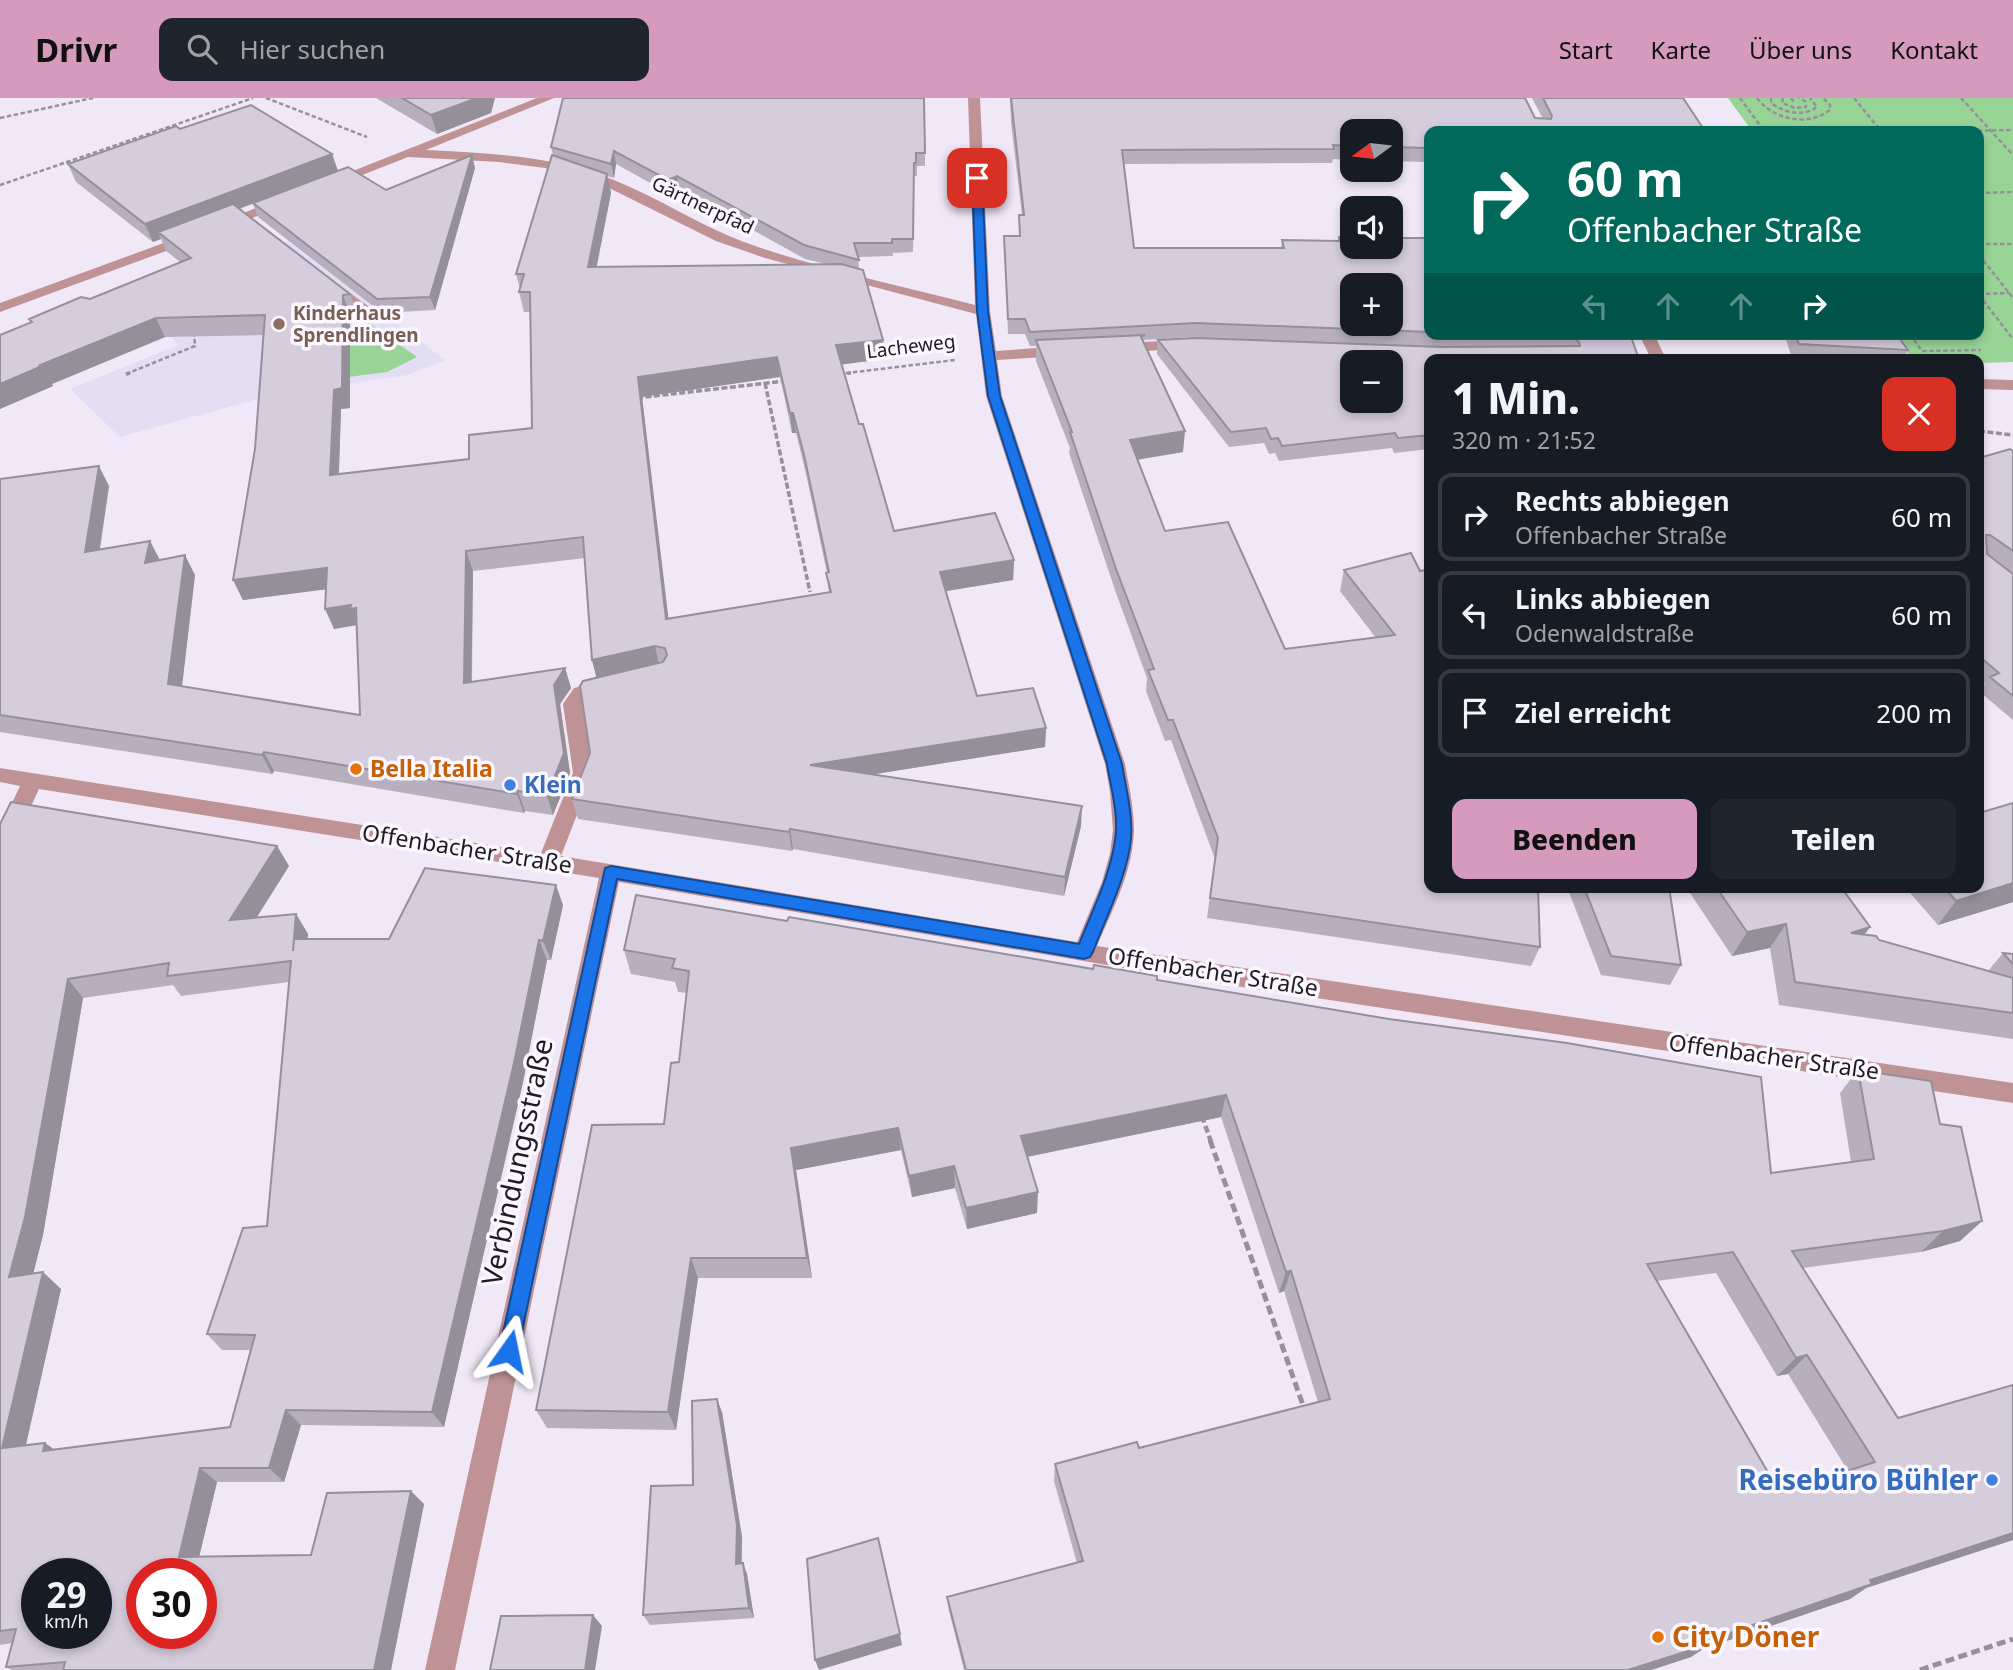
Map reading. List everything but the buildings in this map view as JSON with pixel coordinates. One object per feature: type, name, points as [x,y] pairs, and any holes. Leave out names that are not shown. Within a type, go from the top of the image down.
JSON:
[{"type":"street","points":[[319,187],[548,98]]},
{"type":"street","points":[[974,98],[983,311],[994,396],[1115,764],[1123,814],[1123,841],[1115,871],[1084,952]]},
{"type":"street","name":"Gärtnerpfad","points":[[405,153],[505,158],[547,171],[593,176],[739,245],[983,311]]},
{"type":"street","points":[[0,309],[294,197]]},
{"type":"street","points":[[244,216],[263,230]]},
{"type":"street","points":[[313,269],[377,319]]},
{"type":"street","points":[[1104,349],[1208,346]]},
{"type":"street","name":"Lacheweg","points":[[988,356],[1077,350]]},
{"type":"street","points":[[1984,384],[2013,385]]},
{"type":"street","points":[[548,862],[583,773],[573,704],[581,693],[634,680]]},
{"type":"street","name":"Offenbacher Straße","points":[[0,775],[611,872],[1084,952],[2013,1093]]},
{"type":"street","points":[[0,851],[33,780]]},
{"type":"street","name":"Verbindungsstraße","points":[[440,1670],[611,872]]},
{"type":"path","points":[[0,118],[93,98]]},
{"type":"path","points":[[0,185],[253,98]]},
{"type":"path","points":[[266,98],[375,140]]},
{"type":"path","points":[[1740,98],[1760,126]]},
{"type":"path","points":[[1757,98],[1764,108],[1773,113],[1808,119],[1826,114],[1830,110],[1830,105],[1823,98]]},
{"type":"path","points":[[1771,98],[1771,103],[1780,109],[1803,113],[1817,107],[1810,98]]},
{"type":"path","points":[[1783,98],[1782,103],[1787,106],[1806,107],[1805,101],[1799,98]]},
{"type":"path","points":[[1791,98],[1794,102]]},
{"type":"path","points":[[1854,98],[1877,126]]},
{"type":"path","points":[[1961,98],[2013,155]]},
{"type":"path","points":[[1984,131],[2013,130]]},
{"type":"path","points":[[1984,193],[2013,192]]},
{"type":"path","points":[[1984,244],[2013,244]]},
{"type":"path","points":[[1984,261],[2012,295]]},
{"type":"path","points":[[1984,295],[2012,295]]},
{"type":"path","points":[[1984,301],[2013,339]]},
{"type":"path","points":[[126,374],[195,345],[194,323]]},
{"type":"path","points":[[1914,340],[1922,351],[1987,349]]},
{"type":"path","name":"Lacheweg","points":[[830,375],[988,356]]},
{"type":"path","points":[[626,400],[791,380]]},
{"type":"path","points":[[765,383],[810,592]]},
{"type":"path","points":[[1984,432],[2013,435]]},
{"type":"path","points":[[1197,1103],[1308,1420]]},
{"type":"path","points":[[1920,1670],[2013,1639]]},
{"type":"shaded area","name":"Kinderhaus Sprendlingen","points":[[288,241],[445,360],[407,375],[269,396],[120,437],[70,389],[178,345],[141,301]]},
{"type":"green space","points":[[1728,98],[2013,98],[2013,362],[1984,363],[1984,354],[1909,354],[1899,340],[1984,340],[1984,126],[1748,126]]},
{"type":"green space","points":[[369,323],[417,357],[387,372],[326,380],[295,355]]},
{"type":"place","name":"Kinderhaus Sprendlingen","points":[[279,324]]},
{"type":"place","name":"Bella Italia","points":[[356,769]]},
{"type":"place","name":"Klein","points":[[510,785]]},
{"type":"place","name":"Reisebüro Bühler","points":[[1992,1480]]},
{"type":"place","name":"City Döner","points":[[1658,1637]]},
{"type":"route","points":[[509,1351],[611,872],[1084,952],[1115,871],[1123,841],[1123,814],[1115,764],[994,396],[983,311],[977,178]]}]
